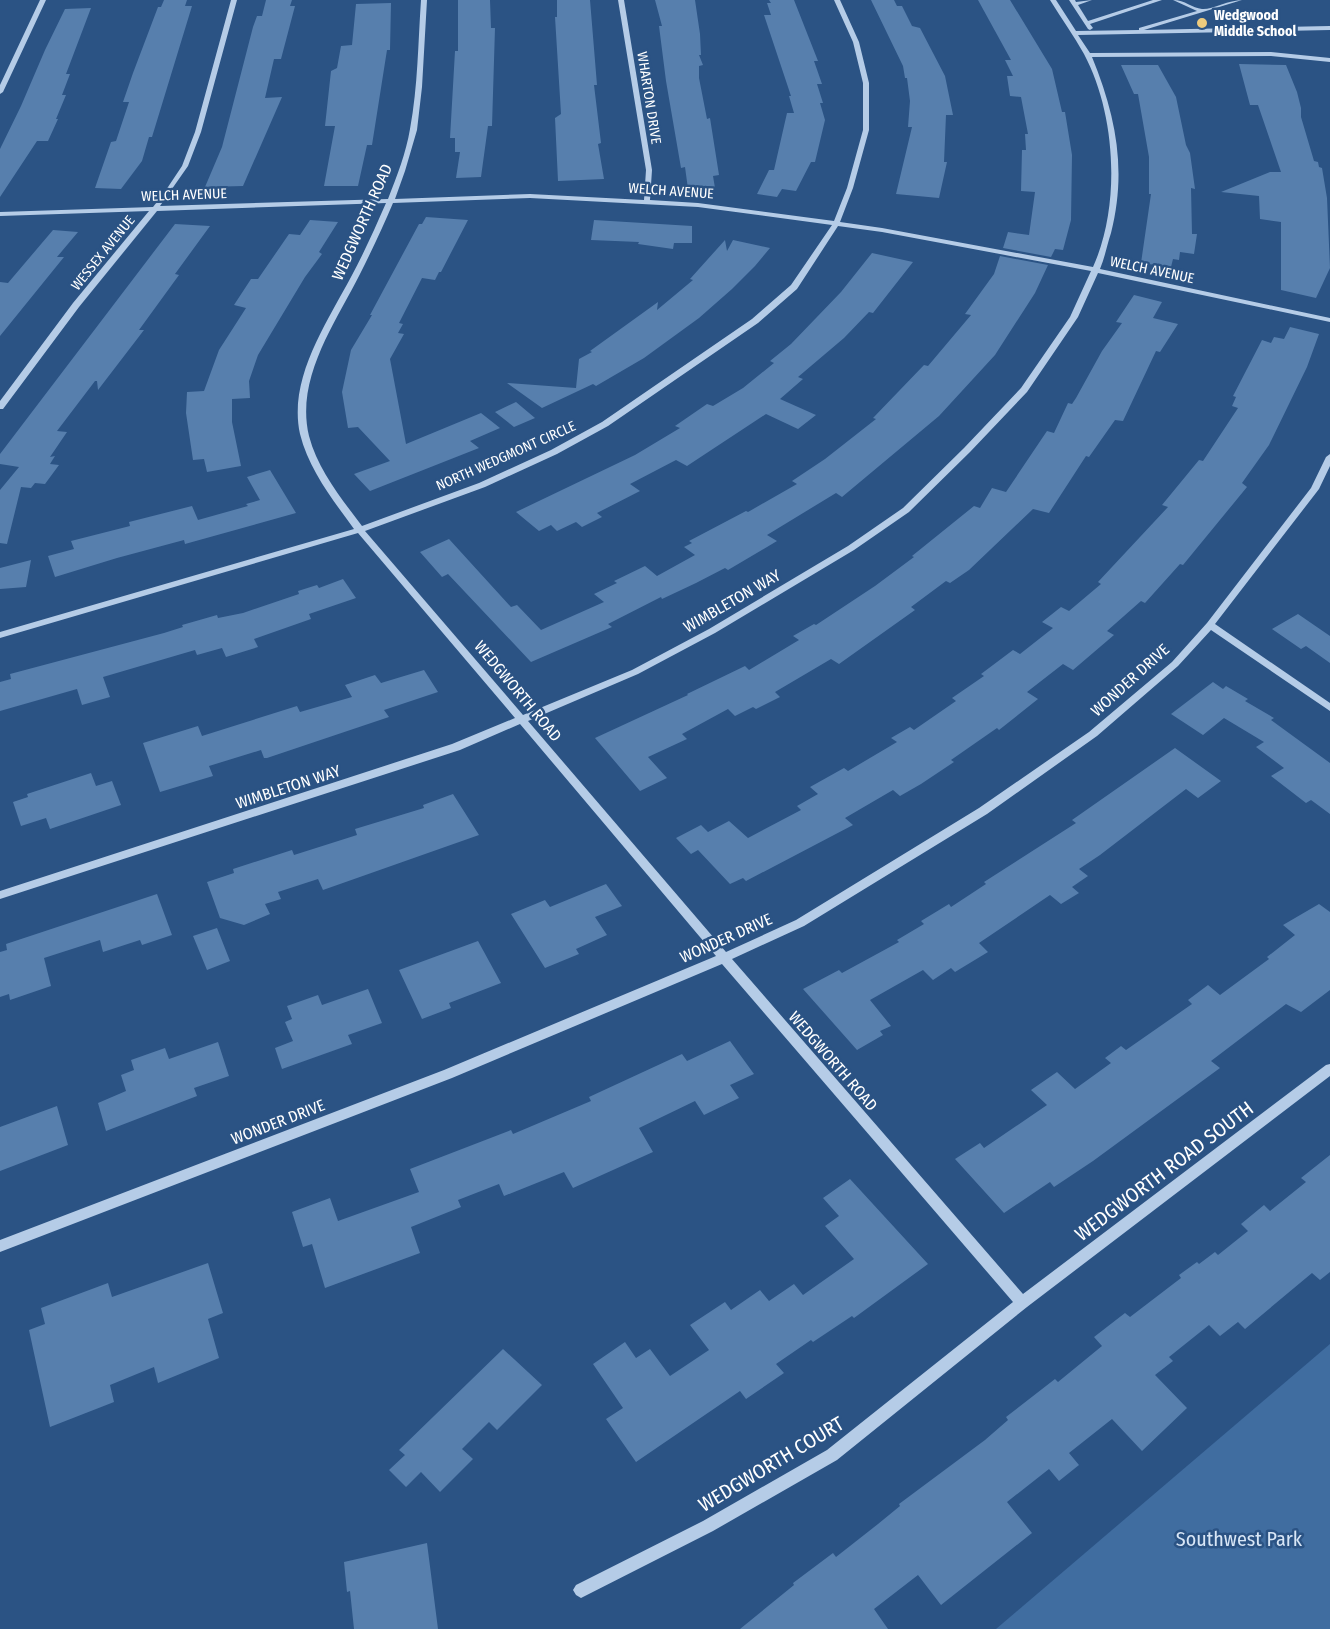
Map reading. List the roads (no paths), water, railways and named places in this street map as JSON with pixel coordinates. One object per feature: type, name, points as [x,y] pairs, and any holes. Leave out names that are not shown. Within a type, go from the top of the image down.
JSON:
[{"type":"street","points":[[0,92],[43,0]]},
{"type":"street","name":"WESSEX AVENUE","points":[[0,407],[76,305],[155,208],[185,166],[198,132],[234,0]]},
{"type":"street","name":"WEDGWORTH ROAD","points":[[424,0],[417,109],[403,168],[390,200],[323,338],[306,385],[302,417],[309,449],[324,482],[360,530],[1022,1304]]},
{"type":"street","name":"WHARTON DRIVE","points":[[621,0],[649,170],[647,201]]},
{"type":"street","name":"NORTH WEDGMONT CIRCLE","points":[[0,635],[360,530],[482,485],[554,452],[605,424],[680,375],[763,315],[794,287],[836,224],[850,188],[866,130],[866,83],[856,42],[837,0]]},
{"type":"street","name":"WIMBLETON WAY","points":[[0,895],[456,747],[635,672],[712,631],[851,548],[906,510],[1024,390],[1074,317],[1096,270],[1112,214],[1116,170],[1112,129],[1102,90],[1088,55],[1053,0]]},
{"type":"street","points":[[1089,0],[1073,2],[1094,33]]},
{"type":"street","points":[[1087,23],[1160,0]]},
{"type":"street","points":[[1176,0],[1200,10]]},
{"type":"street","points":[[1129,33],[1239,0]]},
{"type":"street","points":[[1206,4],[1215,8]]},
{"type":"street","points":[[1074,33],[1330,28]]},
{"type":"street","points":[[1088,55],[1271,54],[1330,60]]},
{"type":"street","name":"WELCH AVENUE","points":[[0,214],[530,196],[647,201],[744,210],[836,224],[1096,270],[1330,320]]},
{"type":"street","name":"WONDER DRIVE","points":[[0,1246],[448,1074],[724,958],[800,923],[982,811],[1093,734],[1174,664],[1210,626],[1315,489],[1328,464]]},
{"type":"street","points":[[1210,626],[1330,708]]},
{"type":"street","name":"WEDGWORTH ROAD SOUTH","points":[[1022,1304],[1330,1069]]},
{"type":"street","name":"WEDGWORTH COURT","points":[[581,1590],[708,1526],[832,1455],[1022,1304]]},
{"type":"place","name":"Wedgwood Middle School","points":[[1202,23]]},
{"type":"park label","name":"Southwest Park","points":[[1239,1539]]}]
